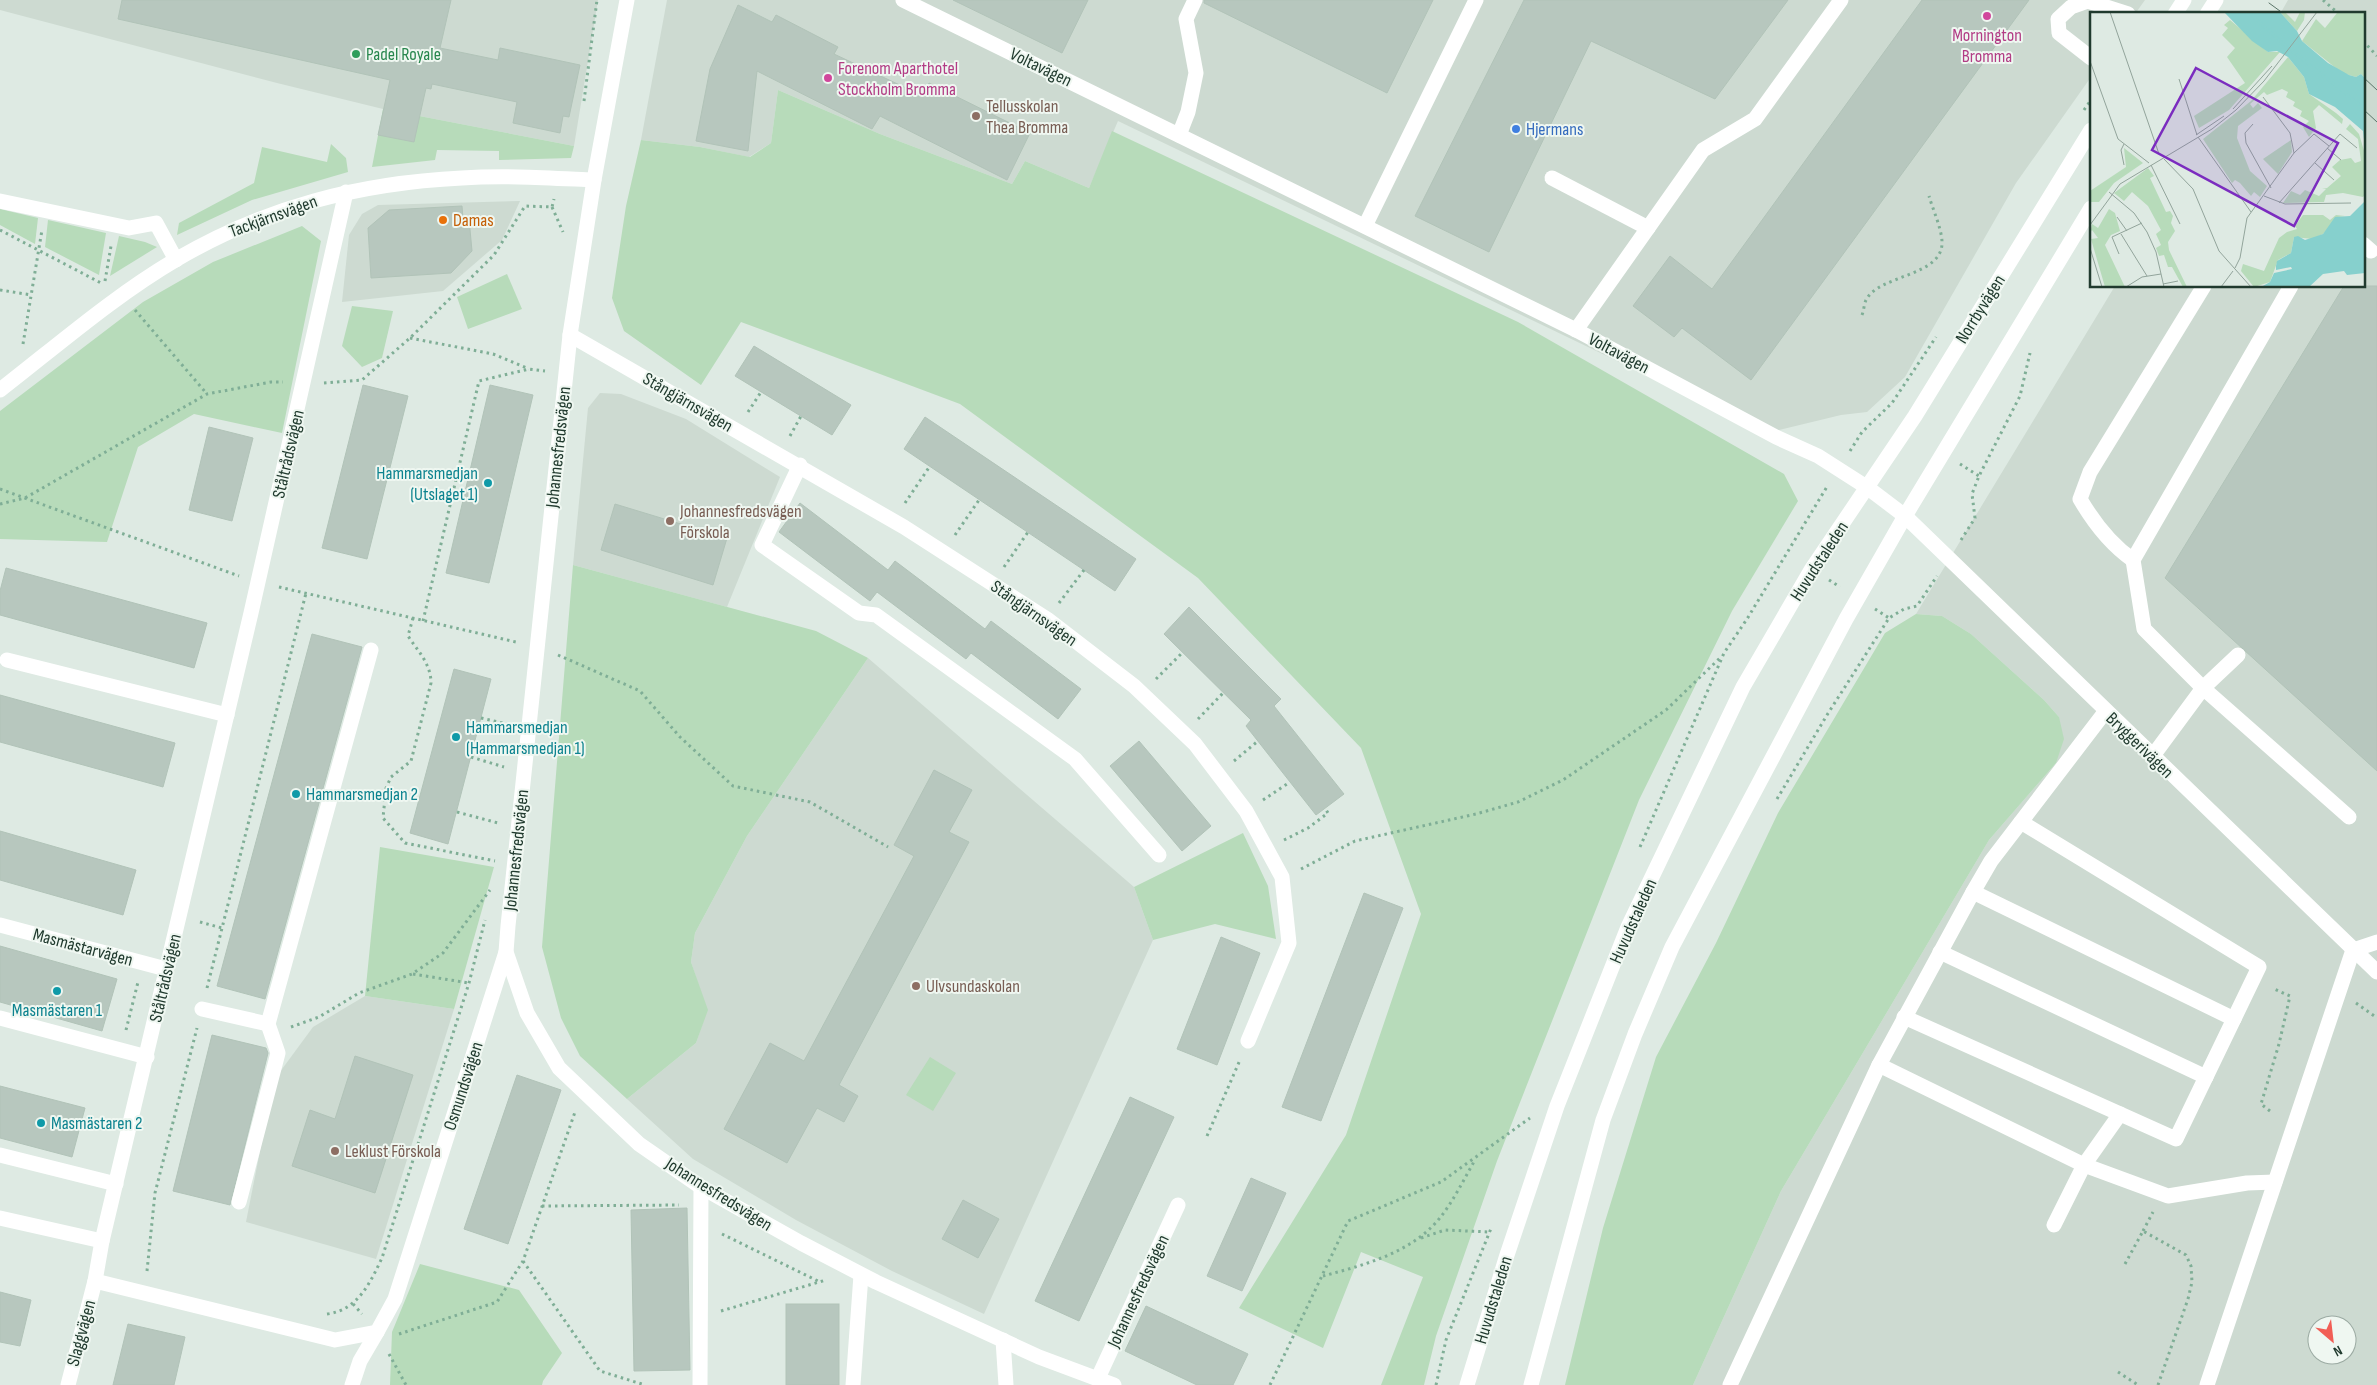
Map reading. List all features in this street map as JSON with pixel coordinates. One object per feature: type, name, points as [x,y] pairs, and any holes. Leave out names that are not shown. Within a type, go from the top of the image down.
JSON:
[{"type":"street","name":"Johannesfredsvägen","points":[[627,0],[594,180],[570,335],[506,952],[527,1013],[559,1068],[639,1144],[701,1187],[858,1273],[1039,1357],[1114,1385]]},
{"type":"street","name":"Voltavägen","points":[[904,0],[1576,330],[1776,437],[1818,456],[1868,488],[1904,516]]},
{"type":"street","points":[[1179,135],[1188,112],[1196,73],[1186,19],[1195,0]]},
{"type":"street","points":[[1365,226],[1476,0]]},
{"type":"street","points":[[1576,330],[1703,150],[1755,119],[1841,0]]},
{"type":"street","points":[[2176,12],[2184,0]]},
{"type":"street","points":[[2208,12],[2216,0]]},
{"type":"street","points":[[2090,57],[2059,33],[2058,19],[2072,8],[2088,1],[2122,12]]},
{"type":"street","name":"Norrbyvägen","points":[[1868,488],[2090,132]]},
{"type":"street","name":"Tackjärnsvägen","points":[[0,390],[122,296],[176,260],[218,237],[265,216],[305,202],[365,188],[462,178],[594,180]]},
{"type":"street","points":[[1552,178],[1648,228]]},
{"type":"street","name":"Ståltrådsvägen","points":[[95,1281],[102,1241],[258,583],[346,192]]},
{"type":"street","points":[[0,200],[129,228],[156,223],[176,260]]},
{"type":"street","points":[[1531,1385],[1603,1120],[1635,1034],[1672,947],[1904,516],[2090,210]]},
{"type":"street","points":[[2133,560],[2120,551],[2093,521],[2080,499],[2090,472],[2203,288]]},
{"type":"street","points":[[2290,288],[2133,560],[2144,629],[2204,688],[2349,817]]},
{"type":"street","name":"Stångjärnsvägen","points":[[570,335],[894,520],[1046,619],[1142,693],[1195,744],[1246,811],[1282,877],[1289,943],[1248,1041]]},
{"type":"street","points":[[800,465],[762,546],[859,613],[876,615],[1075,759],[1159,855]]},
{"type":"street","name":"Huvudstaleden","points":[[1467,1385],[1506,1258],[1557,1106],[1628,927],[1743,687],[1811,570],[1868,488]]},
{"type":"street","name":"Bryggerivägen","points":[[1904,516],[1971,579],[2105,712],[2377,972]]},
{"type":"street","points":[[239,1202],[278,1053],[268,1024],[371,650]]},
{"type":"street","points":[[2152,757],[2204,688],[2238,655]]},
{"type":"street","points":[[7,660],[227,714]]},
{"type":"street","points":[[1730,1385],[1880,1065],[1904,1017],[1973,892],[1991,861],[2105,712]]},
{"type":"street","points":[[1904,1017],[2176,1139],[2259,967],[2021,822]]},
{"type":"street","points":[[1973,892],[2234,1019]]},
{"type":"street","name":"Masmästarvägen","points":[[0,925],[166,970]]},
{"type":"street","points":[[2207,1385],[2353,950],[2377,942]]},
{"type":"street","name":"Osmundsvägen","points":[[352,1385],[360,1360],[395,1299],[506,952]]},
{"type":"street","points":[[1940,952],[2206,1077]]},
{"type":"street","points":[[202,1009],[268,1024]]},
{"type":"street","points":[[0,1018],[147,1057]]},
{"type":"street","points":[[1880,1065],[2084,1165],[2168,1196],[2246,1183],[2275,1182]]},
{"type":"street","points":[[2054,1225],[2084,1165],[2120,1114]]},
{"type":"street","points":[[0,1155],[116,1184]]},
{"type":"street","points":[[700,1385],[702,1316],[701,1187]]},
{"type":"street","name":"Johannesfredsvägen","points":[[1098,1378],[1178,1205]]},
{"type":"street","points":[[0,1218],[102,1241]]},
{"type":"street","points":[[853,1385],[858,1273]]},
{"type":"street","points":[[95,1281],[335,1340],[377,1332]]},
{"type":"street","name":"Slaggvägen","points":[[68,1385],[95,1281]]},
{"type":"street","points":[[1003,1340],[1006,1385]]},
{"type":"path","points":[[2322,0],[2337,12]]},
{"type":"path","points":[[2364,42],[2377,56]]},
{"type":"path","points":[[1862,315],[1867,299],[1882,287],[1929,266],[1940,251],[1942,242],[1929,196]]},
{"type":"path","points":[[552,207],[560,220],[565,238]]},
{"type":"path","points":[[22,350],[45,210]]},
{"type":"path","points":[[0,230],[39,252],[104,284],[114,225]]},
{"type":"path","points":[[0,290],[32,295]]},
{"type":"path","points":[[122,296],[207,394]]},
{"type":"path","points":[[410,338],[493,354],[529,369],[550,371]]},
{"type":"path","points":[[1979,476],[2020,396],[2032,344]]},
{"type":"path","points":[[423,621],[479,381],[529,369]]},
{"type":"path","points":[[894,520],[930,466]]},
{"type":"path","points":[[0,489],[258,583],[423,621],[498,636],[573,660],[640,691],[680,737],[733,786],[810,802],[888,847]]},
{"type":"path","points":[[943,552],[980,500]]},
{"type":"path","points":[[992,584],[1028,532]]},
{"type":"path","points":[[1785,554],[1859,597],[1890,618]]},
{"type":"path","points":[[1046,619],[1084,570]]},
{"type":"path","points":[[154,1275],[147,1271],[155,1192],[306,593]]},
{"type":"path","points":[[1776,801],[1827,715],[1890,618],[1904,610],[1917,606]]},
{"type":"path","points":[[413,618],[408,636],[428,665],[431,672],[431,683],[411,760],[391,777],[386,788],[383,818],[405,843],[498,862],[497,870]]},
{"type":"path","points":[[1142,693],[1182,652]]},
{"type":"path","points":[[1282,877],[1355,841],[1476,814],[1518,802],[1563,780],[1666,710],[1724,654]]},
{"type":"path","points":[[1184,734],[1224,692]]},
{"type":"path","points":[[481,718],[515,726]]},
{"type":"path","points":[[1218,774],[1258,741]]},
{"type":"path","points":[[471,757],[510,769]]},
{"type":"path","points":[[1246,811],[1290,782]]},
{"type":"path","points":[[1267,849],[1308,828],[1328,812],[1325,808]]},
{"type":"path","points":[[457,812],[506,824]]},
{"type":"path","points":[[268,1024],[287,1028],[318,1017],[359,993],[412,974],[443,953],[493,886],[489,903]]},
{"type":"path","points":[[319,1315],[331,1314],[353,1304],[366,1291],[382,1258],[469,983],[487,911]]},
{"type":"path","points":[[122,1050],[143,963]]},
{"type":"path","points":[[412,974],[469,983]]},
{"type":"path","points":[[2253,979],[2290,996],[2279,1044],[2260,1104],[2270,1111]]},
{"type":"path","points":[[1208,1136],[1248,1041]]},
{"type":"path","points":[[377,1332],[400,1334],[497,1302],[523,1261],[582,1091]]},
{"type":"path","points":[[1270,1385],[1286,1349],[1324,1276],[1348,1221],[1441,1182],[1538,1112]]},
{"type":"path","points":[[1420,1238],[1440,1218],[1477,1157]]},
{"type":"path","points":[[542,1206],[701,1205]]},
{"type":"path","points":[[2126,1264],[2148,1220]]},
{"type":"path","points":[[1436,1385],[1446,1340],[1493,1223]]},
{"type":"path","points":[[702,1224],[820,1282]]},
{"type":"path","points":[[1324,1276],[1363,1265],[1420,1238],[1445,1230],[1489,1232]]},
{"type":"path","points":[[2142,1231],[2186,1255],[2191,1266],[2192,1282],[2188,1299],[2158,1385]]},
{"type":"path","points":[[523,1261],[600,1371],[644,1385]]},
{"type":"path","points":[[702,1316],[858,1273]]},
{"type":"path","points":[[353,1304],[377,1332],[406,1385]]},
{"type":"path","points":[[2118,1372],[2138,1385]]},
{"type":"shaded area","points":[[0,0],[598,0],[574,146],[383,109],[277,83],[0,10]]},
{"type":"shaded area","points":[[667,0],[2145,0],[2136,12],[2090,12],[2090,78],[2016,183],[1905,377],[1867,412],[1841,415],[1767,433],[1118,121],[1089,188],[1025,161],[1012,184],[880,134],[778,90],[771,143],[749,157],[700,147],[641,140]]},
{"type":"shaded area","points":[[2288,0],[2377,0],[2377,1385],[1693,1385],[1781,1191],[1989,840],[2056,763],[2059,717],[2044,700],[1971,634],[1942,616],[1916,614],[2114,288],[2364,288],[2364,12],[2281,12]]},
{"type":"shaded area","points":[[520,201],[502,240],[443,291],[342,302],[349,235],[362,214],[378,205]]},
{"type":"shaded area","name":"Johannesfredsvägen Förskola","points":[[600,393],[621,394],[686,419],[780,477],[727,607],[573,565],[588,408]]},
{"type":"shaded area","name":"Ulvsundaskolan","points":[[868,658],[1134,887],[1153,940],[984,1314],[892,1271],[796,1220],[693,1159],[627,1099],[696,1043],[707,1010],[691,962],[695,933],[747,836]]},
{"type":"shaded area","name":"Leklust Förskola","points":[[365,996],[454,1009],[376,1259],[246,1222],[274,1080],[313,1027]]},
{"type":"green space","points":[[778,90],[880,134],[1012,184],[1025,161],[1089,188],[1112,131],[1518,322],[1784,474],[1798,501],[1732,611],[1639,800],[1497,1161],[1436,1336],[1424,1385],[1381,1385],[1423,1277],[1361,1252],[1323,1348],[1239,1308],[1346,1135],[1421,914],[1361,748],[1198,578],[960,404],[741,322],[701,385],[624,331],[612,298],[626,206],[641,140],[700,147],[750,157],[771,143]]},
{"type":"green space","points":[[383,109],[574,146],[571,158],[499,160],[499,151],[437,150],[435,160],[372,167]]},
{"type":"green space","points":[[331,144],[346,158],[348,172],[252,200],[177,235],[179,223],[254,183],[262,147],[327,162]]},
{"type":"green space","points":[[0,209],[38,218],[35,244],[0,225]]},
{"type":"green space","points":[[48,220],[106,233],[99,275],[45,247]]},
{"type":"green space","points":[[302,226],[321,241],[282,433],[194,414],[138,447],[107,542],[0,539],[0,411],[143,302],[213,262]]},
{"type":"green space","points":[[119,236],[157,247],[110,276]]},
{"type":"green space","points":[[507,274],[522,309],[468,329],[457,297]]},
{"type":"green space","points":[[352,306],[393,311],[382,358],[362,367],[342,346]]},
{"type":"green space","points":[[573,565],[816,631],[868,658],[747,836],[695,933],[691,962],[708,1010],[696,1043],[627,1099],[580,1056],[561,1018],[542,947]]},
{"type":"green space","points":[[1916,614],[1942,616],[1971,634],[2044,700],[2059,717],[2064,739],[2056,763],[1989,840],[1781,1191],[1693,1385],[1565,1385],[1603,1228],[1656,1057],[1716,943],[1778,813],[1885,633]]},
{"type":"green space","points":[[1243,833],[1268,886],[1276,939],[1215,924],[1153,940],[1134,887]]},
{"type":"green space","points":[[380,847],[494,867],[454,1009],[365,996]]},
{"type":"green space","points":[[930,1057],[956,1073],[933,1111],[906,1095]]},
{"type":"green space","points":[[420,1264],[519,1290],[562,1353],[542,1385],[390,1385],[392,1332]]},
{"type":"building","name":"Padel Royale","points":[[122,0],[451,0],[440,48],[498,60],[500,48],[580,65],[569,117],[563,116],[560,133],[513,123],[517,102],[432,84],[431,89],[426,88],[414,142],[378,135],[390,80],[118,19]]},
{"type":"building","points":[[953,0],[1088,0],[1062,53]]},
{"type":"building","points":[[1204,0],[1433,0],[1387,93],[1204,3]]},
{"type":"building","points":[[1524,0],[1788,0],[1715,99],[1591,41],[1489,252],[1415,216]]},
{"type":"building","points":[[1922,0],[2029,0],[1751,380],[1682,328],[1674,337],[1633,306],[1670,256],[1712,289]]},
{"type":"building","name":"Forenom Aparthotel Stockholm Bromma","points":[[738,5],[772,22],[776,15],[838,47],[834,54],[923,96],[929,83],[1030,133],[1007,180],[880,116],[872,129],[757,71],[748,151],[696,141],[710,69]]},
{"type":"building","points":[[462,206],[463,219],[469,219],[472,251],[451,273],[371,278],[368,228],[389,210]]},
{"type":"building","points":[[2377,286],[2377,771],[2165,578],[2343,288]]},
{"type":"building","points":[[754,346],[851,405],[832,435],[735,376]]},
{"type":"building","points":[[363,385],[408,396],[367,559],[322,548]]},
{"type":"building","name":"Hammarsmedjan (Utslaget 1)","points":[[490,385],[533,395],[489,583],[446,573]]},
{"type":"building","points":[[925,417],[1136,559],[1115,591],[904,449]]},
{"type":"building","points":[[209,427],[253,438],[232,521],[189,510]]},
{"type":"building","points":[[800,503],[888,570],[895,561],[985,629],[991,621],[1081,689],[1058,719],[971,653],[966,659],[877,592],[870,601],[779,532]]},
{"type":"building","points":[[615,504],[727,538],[713,585],[601,550]]},
{"type":"building","points":[[6,568],[207,623],[194,668],[0,615],[0,591]]},
{"type":"building","points":[[1189,607],[1281,699],[1274,706],[1344,794],[1316,815],[1246,726],[1251,720],[1164,634]]},
{"type":"building","name":"Hammarsmedjan 2","points":[[312,634],[362,647],[265,999],[217,986]]},
{"type":"building","name":"Hammarsmedjan (Hammarsmedjan 1)","points":[[454,669],[491,679],[448,844],[410,833]]},
{"type":"building","points":[[0,695],[175,743],[163,787],[0,742]]},
{"type":"building","points":[[1139,741],[1211,826],[1182,851],[1110,766]]},
{"type":"building","points":[[934,770],[972,790],[949,832],[969,842],[839,1085],[858,1096],[844,1122],[817,1108],[787,1163],[724,1129],[770,1043],[804,1061],[914,856],[894,845]]},
{"type":"building","points":[[0,831],[136,870],[123,915],[0,880]]},
{"type":"building","points":[[1364,893],[1403,908],[1321,1121],[1282,1107]]},
{"type":"building","points":[[1221,937],[1260,953],[1217,1065],[1177,1049]]},
{"type":"building","name":"Masmästaren 1","points":[[0,946],[117,979],[102,1031],[0,1002]]},
{"type":"building","points":[[212,1035],[266,1048],[268,1053],[230,1205],[173,1191]]},
{"type":"building","points":[[355,1056],[413,1075],[375,1193],[292,1166],[310,1110],[335,1119]]},
{"type":"building","points":[[517,1075],[561,1090],[508,1244],[464,1229]]},
{"type":"building","name":"Masmästaren 2","points":[[0,1086],[85,1108],[72,1157],[0,1138]]},
{"type":"building","points":[[1130,1097],[1174,1117],[1079,1321],[1035,1301]]},
{"type":"building","points":[[1251,1178],[1286,1193],[1242,1291],[1207,1276]]},
{"type":"building","points":[[963,1200],[999,1219],[978,1258],[942,1239]]},
{"type":"building","points":[[687,1208],[690,1370],[634,1371],[631,1210]]},
{"type":"building","points":[[0,1292],[31,1300],[20,1346],[0,1342]]},
{"type":"building","points":[[786,1304],[839,1304],[839,1385],[786,1385]]},
{"type":"building","points":[[1146,1306],[1248,1354],[1233,1385],[1197,1385],[1125,1351]]},
{"type":"building","points":[[128,1324],[185,1337],[174,1385],[113,1385]]},
{"type":"tram line","points":[[2269,3],[2281,12]]},
{"type":"tram line","points":[[2364,78],[2377,90]]},
{"type":"tram line","points":[[2364,110],[2377,122]]},
{"type":"place","name":"Mornington Bromma","points":[[1987,16]]},
{"type":"place","name":"Padel Royale","points":[[356,54]]},
{"type":"place","name":"Forenom Aparthotel Stockholm Bromma","points":[[828,78]]},
{"type":"place","name":"Tellusskolan Thea Bromma","points":[[976,116]]},
{"type":"place","name":"Hjermans","points":[[1516,129]]},
{"type":"place","name":"Damas","points":[[443,220]]},
{"type":"place","name":"Hammarsmedjan (Utslaget 1)","points":[[488,483]]},
{"type":"place","name":"Johannesfredsvägen Förskola","points":[[670,521]]},
{"type":"place","name":"Hammarsmedjan (Hammarsmedjan 1)","points":[[456,737]]},
{"type":"place","name":"Hammarsmedjan 2","points":[[296,794]]},
{"type":"place","name":"Ulvsundaskolan","points":[[916,986]]},
{"type":"place","name":"Masmästaren 1","points":[[57,991]]},
{"type":"place","name":"Masmästaren 2","points":[[41,1123]]},
{"type":"place","name":"Leklust Förskola","points":[[335,1151]]}]
